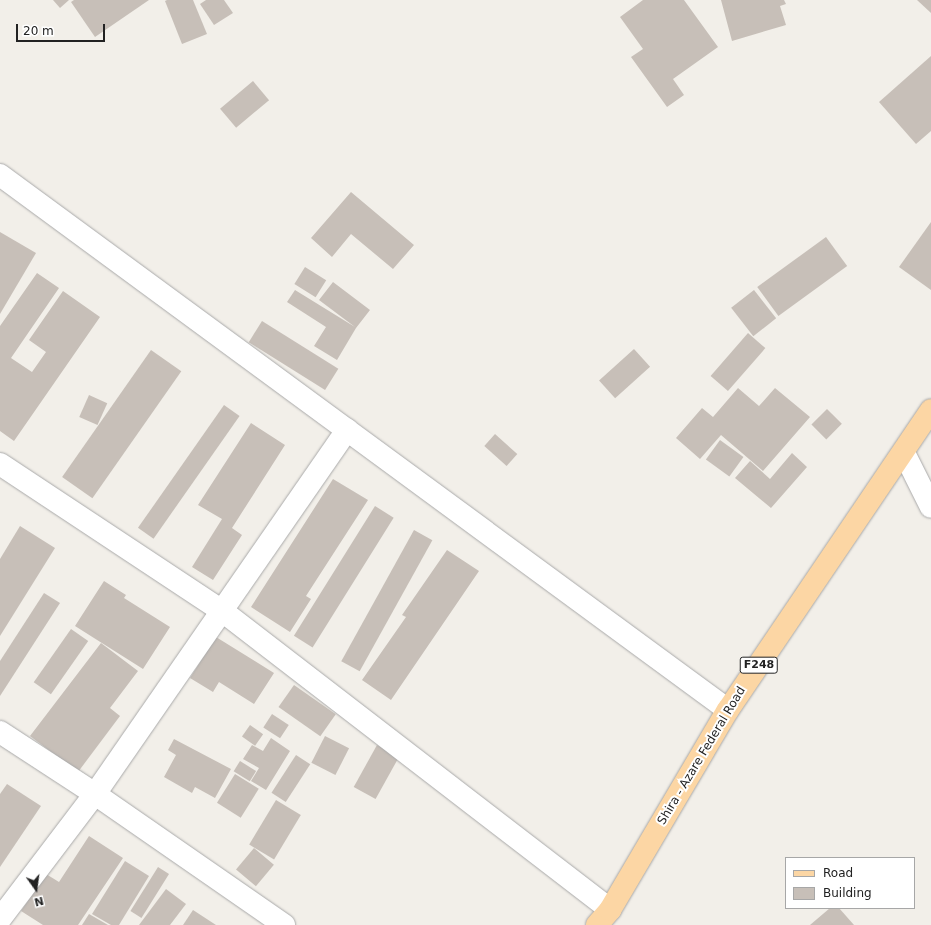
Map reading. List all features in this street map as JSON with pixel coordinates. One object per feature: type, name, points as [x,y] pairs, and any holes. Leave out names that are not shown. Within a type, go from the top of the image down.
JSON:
[{"type":"main road","name":"Shira - Azare Federal Road","points":[[604,918],[728,710],[904,453],[931,410]]},
{"type":"street","points":[[0,175],[728,710]]},
{"type":"street","points":[[0,919],[95,794],[347,430]]},
{"type":"street","points":[[904,453],[931,507]]},
{"type":"street","points":[[0,464],[221,610],[604,918]]},
{"type":"street","points":[[0,732],[95,794],[284,925]]},
{"type":"building","points":[[53,0],[69,0],[60,8]]},
{"type":"building","points":[[74,0],[149,0],[95,37],[71,2]]},
{"type":"building","points":[[193,0],[207,34],[182,44],[165,1]]},
{"type":"building","points":[[206,0],[224,0],[233,13],[214,25],[200,4]]},
{"type":"building","points":[[643,0],[684,0],[718,47],[673,79],[684,95],[667,107],[631,57],[643,49],[620,17]]},
{"type":"building","points":[[721,0],[784,0],[786,4],[780,6],[786,25],[732,41]]},
{"type":"building","points":[[917,0],[931,0],[931,13]]},
{"type":"building","points":[[931,56],[931,131],[916,144],[879,102]]},
{"type":"building","points":[[253,81],[269,100],[236,128],[220,109]]},
{"type":"building","points":[[351,192],[414,245],[393,269],[351,234],[332,257],[311,238]]},
{"type":"building","points":[[931,222],[931,290],[899,267]]},
{"type":"building","points":[[0,232],[36,253],[0,314]]},
{"type":"building","points":[[826,237],[847,266],[778,316],[757,287]]},
{"type":"building","points":[[305,267],[326,280],[316,297],[294,284]]},
{"type":"building","points":[[37,273],[59,288],[11,358],[32,372],[46,352],[29,340],[63,291],[100,317],[14,441],[0,431],[0,326]]},
{"type":"building","points":[[333,282],[370,310],[356,328],[337,360],[314,346],[326,327],[287,302],[295,290],[355,327],[319,300]]},
{"type":"building","points":[[754,290],[776,318],[753,336],[731,308]]},
{"type":"building","points":[[262,321],[338,369],[325,390],[249,342]]},
{"type":"building","points":[[748,333],[765,348],[728,391],[711,376]]},
{"type":"building","points":[[634,349],[650,367],[615,398],[599,380]]},
{"type":"building","points":[[151,350],[181,371],[92,498],[62,477]]},
{"type":"building","points":[[738,388],[759,406],[775,388],[810,417],[763,471],[721,435],[700,459],[676,438],[702,408],[713,417]]},
{"type":"building","points":[[89,395],[107,403],[98,425],[79,417]]},
{"type":"building","points":[[224,405],[240,416],[154,539],[138,528]]},
{"type":"building","points":[[827,409],[842,424],[826,439],[811,425]]},
{"type":"building","points":[[251,423],[285,445],[232,528],[242,535],[213,580],[192,567],[222,519],[198,505]]},
{"type":"building","points":[[495,434],[517,454],[507,466],[484,446]]},
{"type":"building","points":[[720,440],[743,457],[729,476],[706,459]]},
{"type":"building","points":[[792,453],[807,467],[771,508],[735,478],[750,461],[770,479]]},
{"type":"building","points":[[333,479],[368,500],[306,596],[311,599],[290,632],[251,607]]},
{"type":"building","points":[[375,506],[394,518],[313,647],[294,636]]},
{"type":"building","points":[[20,526],[55,548],[0,636],[0,559]]},
{"type":"building","points":[[414,530],[432,540],[360,671],[341,661]]},
{"type":"building","points":[[447,550],[479,571],[391,700],[362,680],[406,617],[402,615]]},
{"type":"building","points":[[104,581],[126,595],[124,598],[170,627],[143,669],[75,626]]},
{"type":"building","points":[[44,593],[60,603],[0,696],[0,661]]},
{"type":"building","points":[[71,629],[88,641],[51,694],[34,682]]},
{"type":"building","points":[[216,637],[274,673],[254,704],[219,682],[213,692],[190,678]]},
{"type":"building","points":[[101,643],[138,671],[110,708],[120,716],[78,772],[30,736]]},
{"type":"building","points":[[294,685],[336,714],[320,736],[279,707]]},
{"type":"building","points":[[272,714],[289,725],[280,738],[263,727]]},
{"type":"building","points":[[250,725],[263,734],[255,746],[242,736]]},
{"type":"building","points":[[325,736],[349,748],[335,775],[311,763]]},
{"type":"building","points":[[271,738],[290,751],[266,790],[251,781],[259,768],[243,759],[252,745],[263,751]]},
{"type":"building","points":[[174,739],[231,769],[215,798],[195,787],[192,793],[164,777],[176,755],[168,750]]},
{"type":"building","points":[[377,745],[399,757],[376,799],[354,787]]},
{"type":"building","points":[[296,755],[310,764],[286,802],[271,793]]},
{"type":"building","points":[[240,761],[256,771],[250,781],[234,771]]},
{"type":"building","points":[[235,774],[259,789],[241,818],[217,803]]},
{"type":"building","points":[[7,784],[41,806],[0,867],[0,794]]},
{"type":"building","points":[[276,800],[301,815],[274,860],[249,845]]},
{"type":"building","points":[[89,836],[123,858],[78,925],[43,925],[21,911],[46,874],[59,882]]},
{"type":"building","points":[[254,848],[274,865],[256,886],[236,869]]},
{"type":"building","points":[[125,861],[149,876],[119,925],[111,925],[92,914]]},
{"type":"building","points":[[158,867],[169,874],[141,918],[130,911]]},
{"type":"building","points":[[166,889],[186,904],[170,925],[139,925]]},
{"type":"building","points":[[829,909],[840,909],[854,925],[810,925]]},
{"type":"building","points":[[193,910],[216,925],[183,925]]},
{"type":"building","points":[[89,914],[108,925],[82,925]]}]
